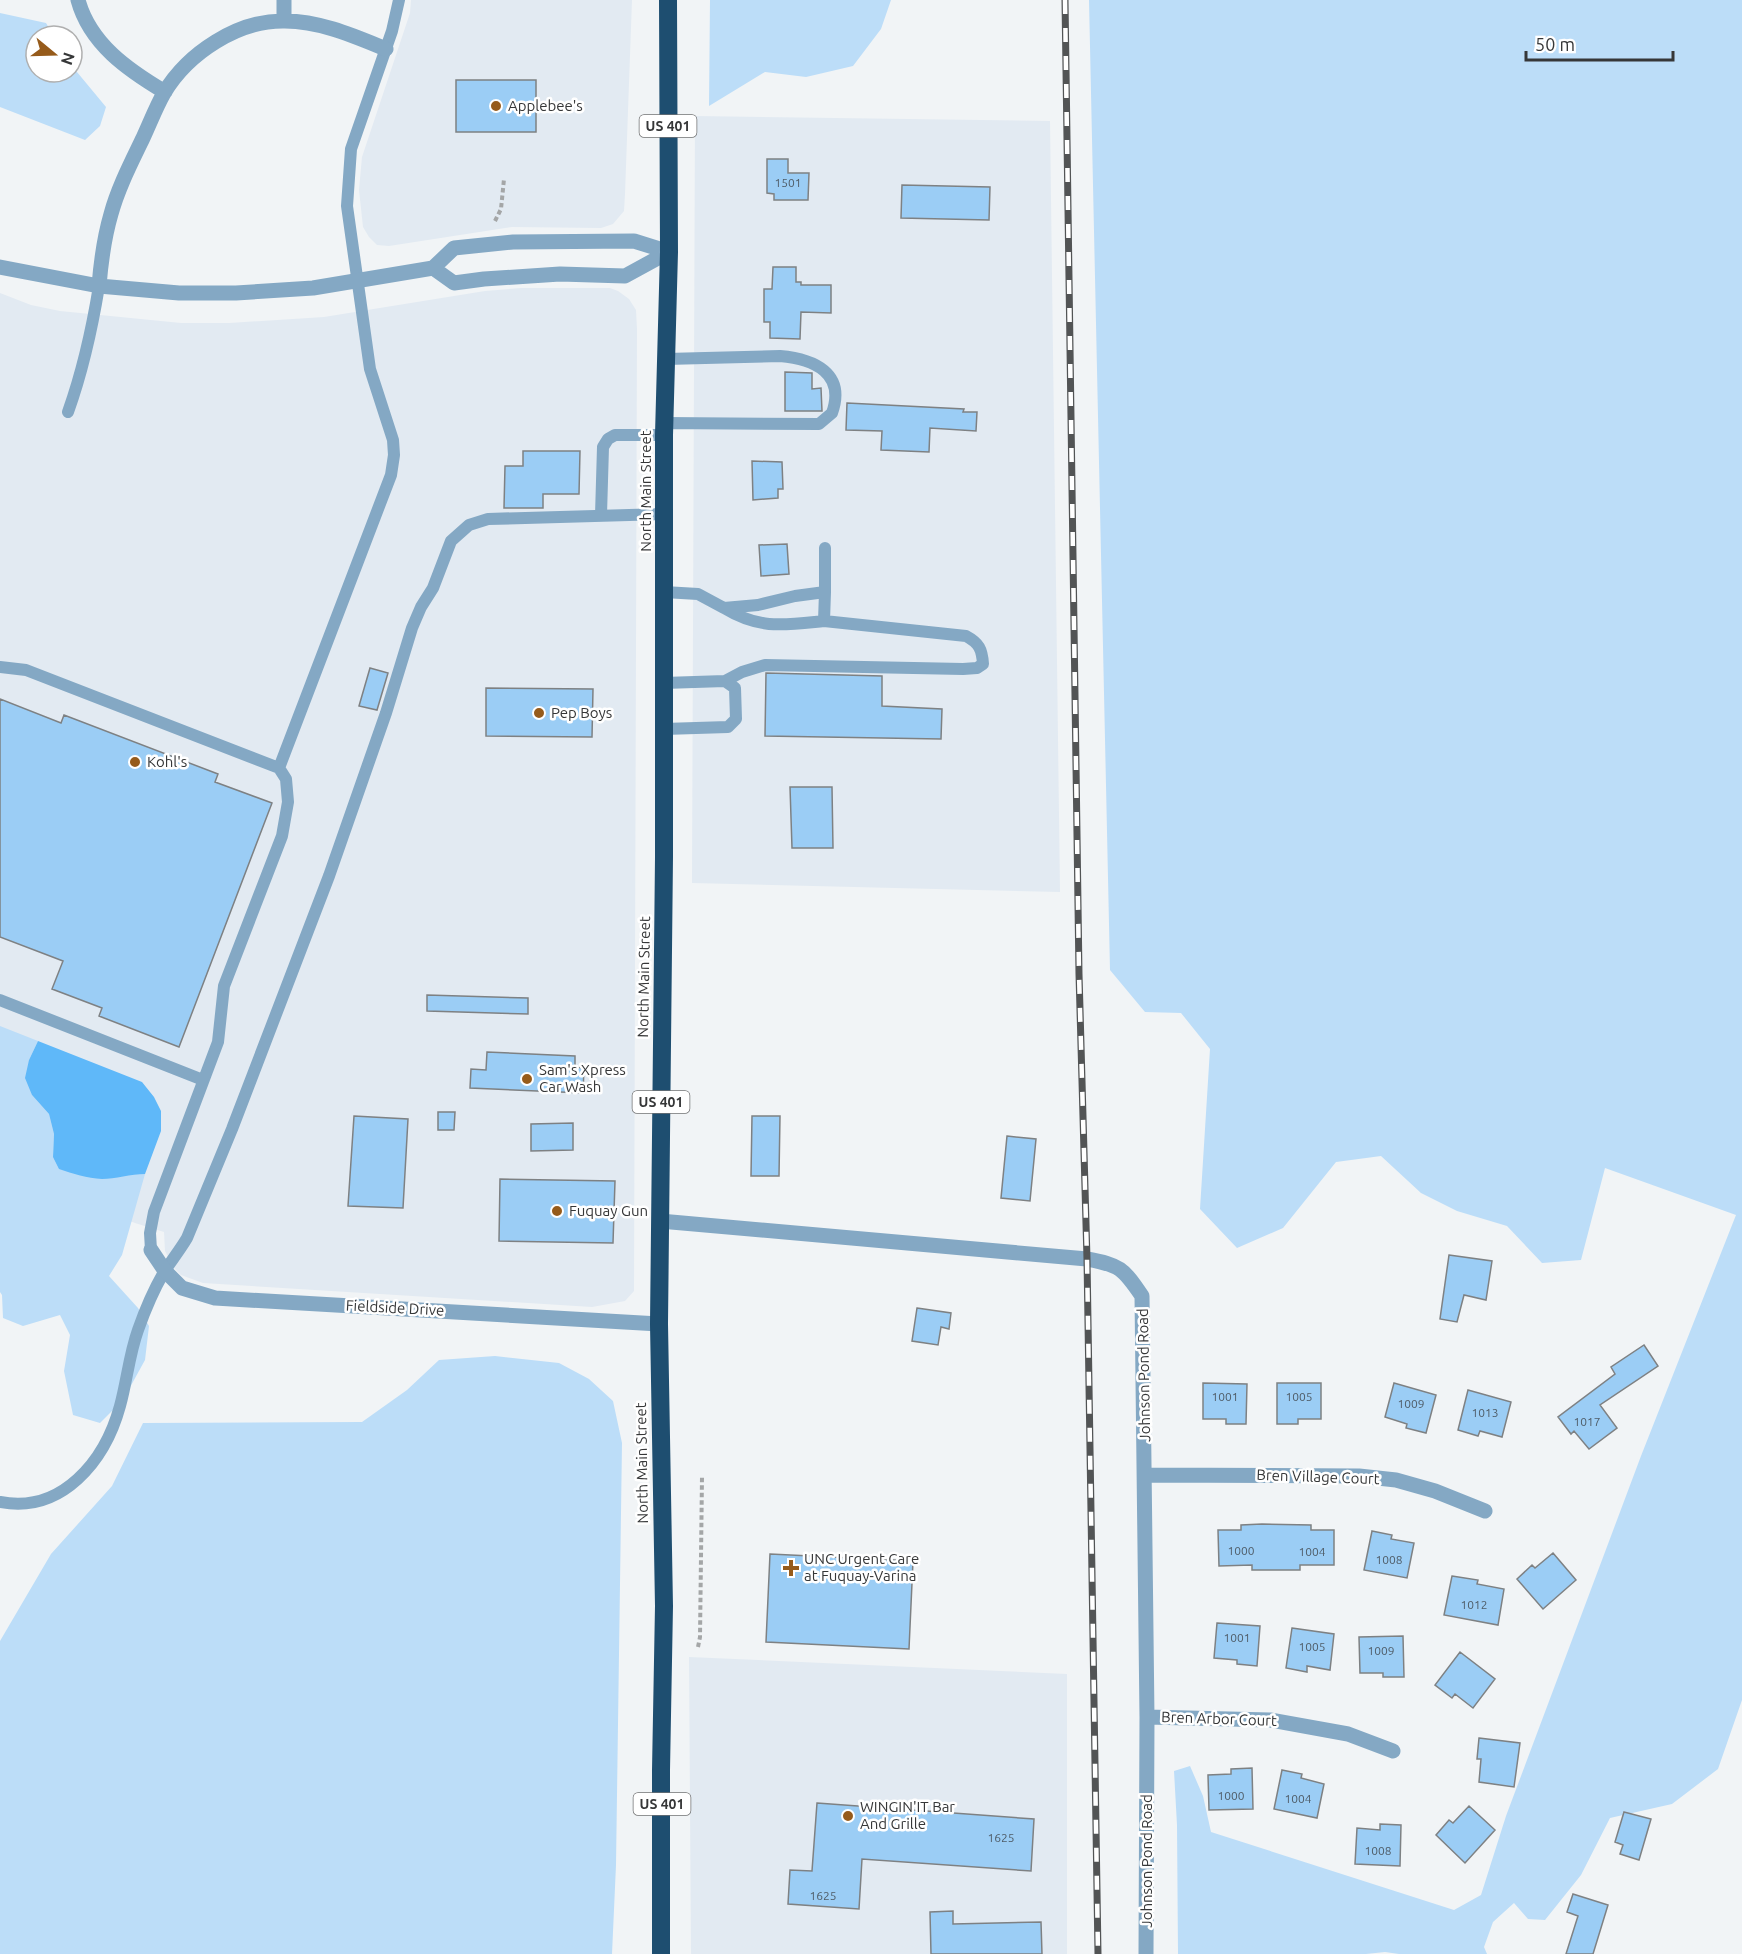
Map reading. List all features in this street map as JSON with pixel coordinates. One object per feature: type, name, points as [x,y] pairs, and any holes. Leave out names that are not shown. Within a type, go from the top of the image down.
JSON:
[{"type":"highway","name":"North Main Street","points":[[662,1954],[661,1770],[664,1606],[659,1324],[664,729],[663,514],[669,252],[668,0]]},
{"type":"street","points":[[78,0],[88,25],[100,43],[117,60],[165,92]]},
{"type":"street","points":[[284,0],[284,21]]},
{"type":"street","points":[[99,286],[103,248],[111,212],[124,178],[165,92],[183,68],[204,50],[225,36],[253,25],[284,21],[320,26],[386,49]]},
{"type":"street","points":[[0,267],[99,286],[179,293],[236,293],[313,288],[433,268],[454,248],[513,242],[634,241],[669,252]]},
{"type":"street","points":[[433,268],[454,283],[560,274],[626,276],[669,252]]},
{"type":"street","name":"Johnson Pond Road","points":[[660,1221],[1087,1259],[1114,1264],[1129,1276],[1142,1296],[1147,1717],[1146,1954]]},
{"type":"street","name":"Fieldside Drive","points":[[151,1250],[165,1271],[182,1288],[215,1298],[659,1324]]},
{"type":"street","name":"Bren Village Court","points":[[1145,1475],[1359,1476],[1396,1480],[1435,1491],[1485,1511]]},
{"type":"street","name":"Bren Arbor Court","points":[[1147,1717],[1270,1719],[1348,1734],[1394,1751]]},
{"type":"lane","points":[[279,768],[391,475],[394,455],[393,440],[369,369],[347,206],[351,149],[386,49],[399,0]]},
{"type":"lane","points":[[68,412],[84,365],[99,286]]},
{"type":"lane","points":[[601,515],[603,447],[608,439],[615,435],[664,429],[819,424],[832,413],[834,384],[827,373],[817,365],[796,357],[666,359]]},
{"type":"lane","points":[[0,1502],[32,1503],[64,1490],[80,1478],[93,1463],[105,1443],[119,1408],[136,1334],[148,1303],[165,1271],[178,1255],[187,1238],[232,1129],[329,876],[386,712],[412,628],[433,588],[451,541],[469,525],[488,519],[663,514]]},
{"type":"lane","points":[[824,621],[825,548]]},
{"type":"lane","points":[[664,592],[698,594],[741,619],[776,626],[824,621],[966,636],[977,643],[982,651],[983,664],[977,668],[963,669],[765,665],[742,672],[724,681],[664,682]]},
{"type":"lane","points":[[724,608],[758,605],[825,592]]},
{"type":"lane","points":[[0,667],[26,670],[279,768],[286,779],[288,802],[282,836],[224,986],[218,1042],[154,1212],[150,1233],[151,1250]]},
{"type":"lane","points":[[664,729],[728,726],[736,719],[735,688],[724,681]]},
{"type":"lane","points":[[0,1000],[203,1080]]},
{"type":"path","points":[[495,221],[501,209],[504,179]]},
{"type":"path","points":[[698,1647],[702,1477]]},
{"type":"shaded area","points":[[411,0],[632,0],[624,211],[613,224],[601,228],[512,227],[389,246],[377,245],[369,237],[363,227],[359,190],[362,157],[410,13]]},
{"type":"shaded area","points":[[710,0],[891,0],[881,29],[853,66],[806,77],[765,72],[709,106]]},
{"type":"shaded area","points":[[1089,0],[1742,0],[1742,1700],[1718,1769],[1672,1804],[1610,1818],[1581,1875],[1545,1920],[1528,1919],[1514,1903],[1493,1922],[1484,1947],[1487,1954],[1385,1952],[1366,1954],[1178,1954],[1177,1825],[1174,1771],[1190,1766],[1203,1796],[1211,1832],[1454,1910],[1481,1895],[1506,1816],[1641,1456],[1736,1215],[1605,1168],[1581,1260],[1542,1263],[1507,1226],[1457,1211],[1421,1193],[1381,1156],[1336,1162],[1283,1228],[1237,1248],[1200,1209],[1210,1049],[1181,1013],[1145,1012],[1110,970]]},
{"type":"shaded area","points":[[0,13],[47,24],[24,24],[24,84],[84,84],[84,80],[106,107],[100,126],[85,140],[0,107]]},
{"type":"shaded area","points":[[695,116],[1050,121],[1060,892],[692,883]]},
{"type":"shaded area","points":[[521,288],[610,288],[629,299],[636,310],[634,1291],[625,1301],[592,1307],[203,1283],[181,1275],[174,1268],[165,1251],[164,1232],[0,1171],[0,293],[31,305],[60,311],[181,323],[229,323],[324,317],[485,291]]},
{"type":"shaded area","points":[[0,1026],[38,1041],[29,1060],[32,1095],[49,1114],[54,1134],[53,1157],[127,1174],[145,1174],[122,1255],[109,1276],[138,1308],[149,1326],[145,1360],[123,1400],[100,1423],[73,1415],[64,1371],[70,1335],[60,1315],[23,1326],[3,1318],[0,1292]]},
{"type":"shaded area","points":[[495,1356],[559,1363],[589,1379],[613,1401],[622,1443],[616,1865],[612,1954],[0,1954],[0,1641],[51,1554],[112,1486],[143,1423],[362,1422],[407,1390],[439,1360]]},
{"type":"shaded area","points":[[689,1657],[1067,1674],[1067,1954],[691,1954]]},
{"type":"water","points":[[38,1041],[142,1082],[154,1097],[161,1111],[161,1131],[145,1174],[102,1179],[80,1176],[59,1169],[53,1157],[54,1134],[49,1114],[32,1095],[25,1078],[29,1060]]},
{"type":"building","name":"Applebee's","points":[[456,80],[536,80],[536,132],[456,132]]},
{"type":"building","points":[[767,159],[788,159],[788,173],[809,173],[808,200],[774,200],[774,194],[767,193]]},
{"type":"building","points":[[902,185],[990,187],[989,220],[901,218]]},
{"type":"building","points":[[773,267],[796,267],[796,282],[801,282],[801,285],[831,285],[831,313],[801,312],[800,339],[770,338],[770,322],[764,322],[764,289],[772,289]]},
{"type":"building","points":[[785,372],[812,373],[812,389],[821,388],[822,411],[785,411]]},
{"type":"building","points":[[847,403],[964,409],[963,412],[977,412],[976,431],[930,428],[929,452],[881,450],[882,431],[846,430]]},
{"type":"building","points":[[523,451],[580,451],[579,494],[543,494],[543,508],[504,508],[505,466],[523,466]]},
{"type":"building","points":[[752,461],[782,462],[783,489],[778,489],[778,498],[753,500]]},
{"type":"building","points":[[787,544],[789,574],[761,576],[759,545]]},
{"type":"building","points":[[370,668],[388,673],[377,710],[359,706]]},
{"type":"building","points":[[766,673],[882,676],[882,706],[942,709],[941,739],[765,736]]},
{"type":"building","name":"Pep Boys","points":[[486,688],[593,689],[592,737],[486,736]]},
{"type":"building","points":[[0,699],[61,723],[64,715],[218,774],[215,782],[272,803],[179,1047],[99,1016],[102,1008],[52,989],[63,961],[0,937]]},
{"type":"building","points":[[790,787],[832,787],[833,848],[792,848]]},
{"type":"building","points":[[427,995],[528,998],[528,1014],[427,1011]]},
{"type":"building","name":"Sam's Xpress Car Wash","points":[[487,1052],[575,1056],[575,1067],[584,1068],[583,1093],[470,1088],[471,1069],[486,1070]]},
{"type":"building","points":[[438,1112],[455,1112],[454,1130],[438,1130]]},
{"type":"building","points":[[354,1116],[408,1119],[403,1208],[348,1206]]},
{"type":"building","points":[[752,1116],[780,1116],[779,1176],[751,1176]]},
{"type":"building","points":[[573,1123],[573,1150],[531,1151],[531,1124]]},
{"type":"building","points":[[1007,1136],[1036,1139],[1030,1201],[1001,1198]]},
{"type":"building","name":"Fuquay Gun","points":[[500,1179],[615,1181],[613,1243],[499,1241]]},
{"type":"building","points":[[1449,1255],[1492,1261],[1486,1300],[1464,1295],[1457,1322],[1440,1319]]},
{"type":"building","points":[[917,1308],[951,1313],[949,1329],[941,1327],[938,1345],[912,1341]]},
{"type":"building","points":[[1644,1345],[1658,1366],[1600,1405],[1617,1428],[1589,1449],[1574,1431],[1571,1434],[1558,1417],[1615,1374],[1611,1367]]},
{"type":"building","points":[[1203,1383],[1247,1384],[1246,1424],[1226,1424],[1226,1419],[1203,1419]]},
{"type":"building","points":[[1277,1383],[1321,1383],[1321,1419],[1298,1419],[1298,1424],[1277,1424]]},
{"type":"building","points":[[1394,1383],[1436,1395],[1426,1433],[1406,1428],[1407,1424],[1385,1417]]},
{"type":"building","points":[[1468,1390],[1511,1402],[1502,1437],[1480,1431],[1478,1436],[1458,1430]]},
{"type":"building","points":[[1241,1525],[1311,1525],[1311,1530],[1334,1530],[1334,1565],[1300,1565],[1300,1570],[1252,1570],[1252,1565],[1219,1566],[1218,1530],[1241,1530]]},
{"type":"building","points":[[1372,1531],[1392,1535],[1391,1539],[1414,1543],[1407,1578],[1364,1570]]},
{"type":"building","points":[[1553,1553],[1576,1580],[1543,1609],[1517,1579],[1532,1565],[1535,1568]]},
{"type":"building","points":[[770,1554],[913,1561],[909,1649],[766,1642]]},
{"type":"building","points":[[1452,1576],[1478,1580],[1477,1584],[1504,1589],[1498,1625],[1444,1615]]},
{"type":"building","points":[[1217,1623],[1260,1626],[1257,1666],[1237,1664],[1237,1660],[1214,1658]]},
{"type":"building","points":[[1292,1628],[1334,1634],[1330,1670],[1307,1666],[1307,1672],[1286,1668]]},
{"type":"building","points":[[1403,1636],[1404,1677],[1383,1677],[1383,1673],[1360,1673],[1359,1637]]},
{"type":"building","points":[[1460,1652],[1495,1679],[1473,1708],[1455,1694],[1452,1698],[1435,1685]]},
{"type":"building","points":[[1479,1738],[1520,1743],[1514,1787],[1479,1782],[1481,1759],[1477,1759]]},
{"type":"building","points":[[1252,1768],[1253,1809],[1209,1810],[1208,1775],[1231,1774],[1231,1769]]},
{"type":"building","points":[[1282,1770],[1302,1774],[1301,1778],[1324,1784],[1317,1818],[1274,1809]]},
{"type":"building","points":[[817,1803],[1034,1819],[1031,1871],[862,1859],[859,1909],[788,1904],[790,1870],[812,1871]]},
{"type":"building","points":[[1469,1806],[1495,1830],[1465,1863],[1436,1835],[1449,1820],[1453,1823]]},
{"type":"building","points":[[1624,1812],[1651,1819],[1639,1860],[1620,1854],[1623,1845],[1615,1842]]},
{"type":"building","points":[[1380,1824],[1401,1825],[1400,1866],[1355,1864],[1357,1828],[1380,1830]]},
{"type":"building","points":[[1573,1894],[1608,1905],[1593,1954],[1566,1954],[1578,1916],[1567,1912]]},
{"type":"building","points":[[953,1911],[953,1924],[1041,1922],[1042,1954],[931,1954],[930,1912]]},
{"type":"railway","points":[[1065,0],[1079,974],[1087,1259],[1098,1954]]},
{"type":"place","name":"Applebee's","points":[[496,106]]},
{"type":"place","name":"Pep Boys","points":[[539,713]]},
{"type":"place","name":"Kohl's","points":[[135,762]]},
{"type":"place","name":"Sam's Xpress Car Wash","points":[[527,1079]]},
{"type":"place","name":"Fuquay Gun","points":[[557,1211]]},
{"type":"place","name":"UNC Urgent Care at Fuquay-Varina","points":[[791,1568]]},
{"type":"place","name":"WINGIN'IT Bar And Grille","points":[[848,1816]]}]
